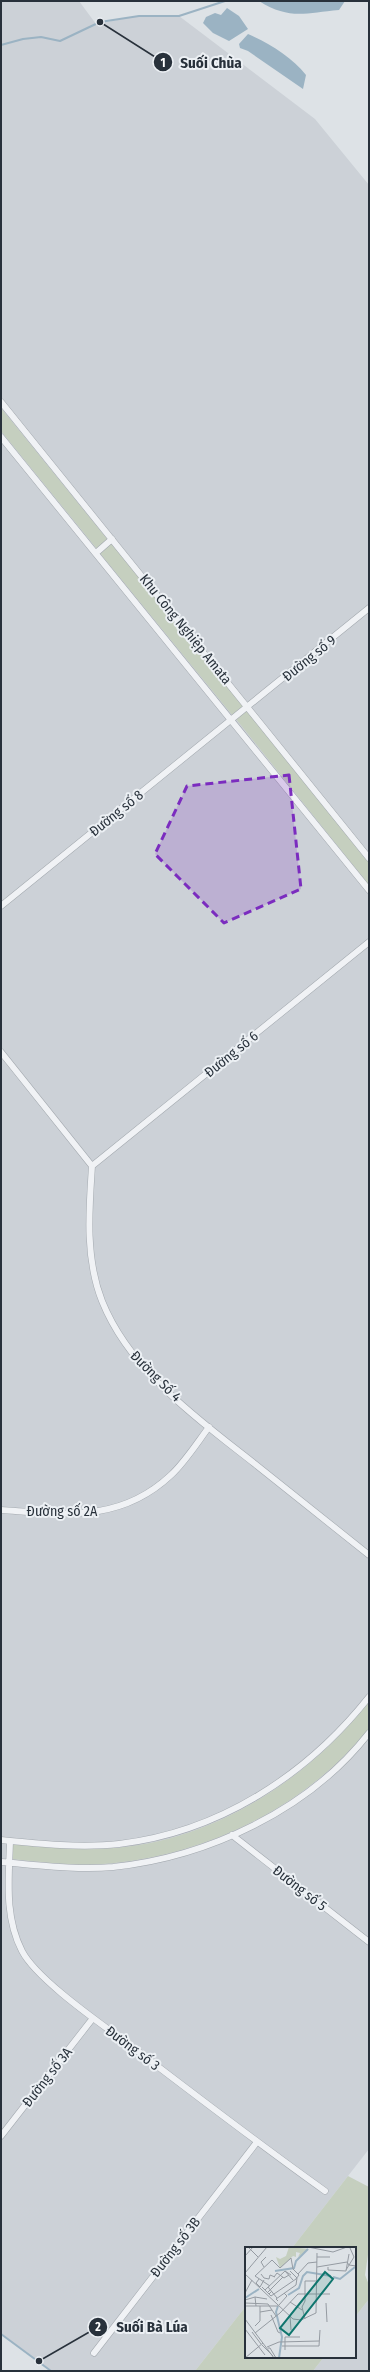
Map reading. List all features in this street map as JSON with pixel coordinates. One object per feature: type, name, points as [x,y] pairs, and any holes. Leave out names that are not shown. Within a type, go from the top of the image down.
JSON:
[{"type":"street","name":"Khu Công Nghiệp Amata","points":[[1,402],[369,858]]},
{"type":"street","name":"Khu Công Nghiệp Amata","points":[[1,437],[369,890]]},
{"type":"street","points":[[96,553],[112,539]]},
{"type":"street","name":"Đường số 9","points":[[232,720],[369,608]]},
{"type":"street","name":"Đường số 8","points":[[1,906],[232,720]]},
{"type":"street","name":"Đường số 6","points":[[92,1166],[369,942]]},
{"type":"street","points":[[1,1052],[92,1166]]},
{"type":"street","name":"Đường Số 4","points":[[92,1166],[90,1239],[94,1269],[102,1301],[123,1341],[137,1360],[209,1427],[369,1555]]},
{"type":"street","name":"Đường số 2A","points":[[1,1510],[82,1514],[117,1508],[131,1503],[171,1475],[209,1427]]},
{"type":"street","points":[[1,1840],[78,1845],[120,1844],[162,1837],[203,1823],[254,1798],[293,1774],[340,1732],[369,1697]]},
{"type":"street","points":[[1,1862],[83,1868],[133,1864],[177,1855],[232,1835],[289,1804],[311,1790],[346,1759],[369,1733]]},
{"type":"street","name":"Đường số 5","points":[[232,1835],[369,1942]]},
{"type":"street","name":"Đường số 3","points":[[10,1841],[8,1906],[12,1927],[21,1950],[41,1974],[93,2018],[325,2192]]},
{"type":"street","name":"Đường số 3A","points":[[1,2136],[93,2018]]},
{"type":"street","name":"Đường số 3B","points":[[94,2353],[257,2142]]},
{"type":"highlighted area","points":[[289,775],[301,889],[224,923],[155,854],[187,786]]},
{"type":"shaded area","points":[[1,1],[79,1],[96,24],[139,16],[179,16],[315,119],[369,185],[369,2149],[293,2247],[245,2247],[245,2307],[195,2371],[51,2371],[1,2334]]},
{"type":"shaded area","points":[[369,2299],[369,2371],[313,2371],[323,2358],[356,2358],[356,2316]]},
{"type":"green space","points":[[1,408],[108,540],[97,549],[1,431]]},
{"type":"green space","points":[[111,543],[244,707],[233,716],[99,552]]},
{"type":"green space","points":[[247,710],[369,863],[369,885],[236,719]]},
{"type":"green space","points":[[369,1702],[369,1728],[344,1756],[315,1782],[284,1804],[250,1823],[215,1839],[178,1851],[141,1859],[103,1864],[68,1864],[12,1859],[12,1844],[86,1849],[137,1845],[176,1837],[213,1823],[249,1806],[283,1784],[314,1759],[343,1732]]},
{"type":"green space","points":[[348,2176],[369,2187],[369,2248],[365,2275],[369,2285],[369,2299],[356,2316],[356,2247],[293,2247]]},
{"type":"green space","points":[[245,2307],[245,2358],[323,2358],[313,2371],[195,2371]]},
{"type":"water","points":[[259,1],[345,1],[339,10],[298,14],[279,11]]},
{"type":"water","points":[[227,8],[239,16],[248,29],[229,41],[213,33],[203,23],[206,17],[215,13],[221,15]]},
{"type":"water","points":[[248,34],[280,51],[300,68],[306,75],[303,89],[248,51],[240,48],[239,44]]},
{"type":"waterway","points":[[1,45],[23,39],[41,37],[60,41],[100,22],[139,16],[179,16],[225,1]]},
{"type":"waterway","points":[[1,2334],[51,2371]]},
{"type":"place","name":"Suối Chùa","points":[[100,22]]},
{"type":"place","name":"Suối Bà Lúa","points":[[39,2361]]}]
